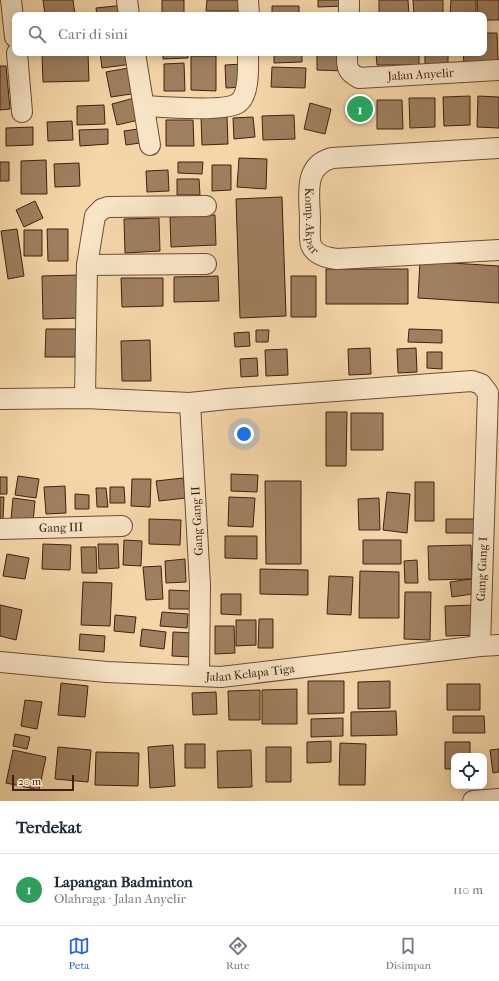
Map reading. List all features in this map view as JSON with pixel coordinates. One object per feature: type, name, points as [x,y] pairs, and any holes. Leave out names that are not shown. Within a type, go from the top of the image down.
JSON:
[{"type":"street","points":[[12,0],[13,12]]},
{"type":"street","points":[[127,0],[129,12]]},
{"type":"street","points":[[248,0],[249,12]]},
{"type":"street","points":[[349,0],[349,12]]},
{"type":"street","points":[[16,56],[22,112]]},
{"type":"street","points":[[136,56],[150,145]]},
{"type":"street","points":[[144,106],[198,108],[228,107],[239,103],[246,89],[248,56]]},
{"type":"street","name":"Jalan Anyelir","points":[[347,60],[352,73],[359,78],[499,70]]},
{"type":"street","name":"Komp. Akpar","points":[[499,148],[332,158],[324,161],[316,167],[311,174],[309,188],[311,245],[327,258],[337,259],[499,250]]},
{"type":"street","points":[[85,398],[87,265],[95,216],[108,207],[206,206]]},
{"type":"street","points":[[87,265],[206,264]]},
{"type":"street","name":"Gang Gang I","points":[[190,403],[472,380],[481,384],[488,393],[489,646]]},
{"type":"street","points":[[0,399],[85,398],[190,403]]},
{"type":"street","name":"Gang Gang II","points":[[190,403],[200,585],[199,676]]},
{"type":"street","name":"Gang III","points":[[0,529],[122,526]]},
{"type":"street","name":"Jalan Kelapa Tiga","points":[[0,662],[107,672],[221,677],[489,646]]},
{"type":"street","points":[[473,801],[499,799]]},
{"type":"building","points":[[43,0],[73,0],[75,12],[45,12]]},
{"type":"building","points":[[162,0],[184,0],[184,12],[162,12]]},
{"type":"building","points":[[207,0],[239,0],[238,11],[206,11]]},
{"type":"building","points":[[318,0],[344,0],[344,6],[318,7]]},
{"type":"building","points":[[379,0],[408,0],[409,12],[379,12]]},
{"type":"building","points":[[413,0],[443,0],[443,12],[414,12]]},
{"type":"building","points":[[451,0],[476,0],[476,12],[450,12]]},
{"type":"building","points":[[477,0],[499,0],[499,20],[487,20],[487,12],[478,12]]},
{"type":"building","points":[[125,5],[126,12],[97,12],[96,8]]},
{"type":"building","points":[[272,6],[299,6],[299,12],[272,12]]},
{"type":"building","points":[[487,33],[497,33],[498,62],[464,63],[463,56],[487,56]]},
{"type":"building","points":[[42,56],[88,56],[89,81],[43,82]]},
{"type":"building","points":[[100,56],[132,56],[133,64],[102,68]]},
{"type":"building","points":[[163,56],[188,56],[188,58],[163,59]]},
{"type":"building","points":[[191,56],[216,56],[216,91],[191,90]]},
{"type":"building","points":[[274,56],[302,56],[302,62],[274,63]]},
{"type":"building","points":[[317,56],[345,56],[345,71],[317,70]]},
{"type":"building","points":[[376,56],[419,56],[419,65],[377,65]]},
{"type":"building","points":[[425,56],[448,56],[448,66],[425,66]]},
{"type":"building","points":[[184,63],[185,91],[164,91],[164,64]]},
{"type":"building","points":[[243,64],[244,87],[226,88],[225,65]]},
{"type":"building","points":[[0,66],[6,66],[10,109],[0,110]]},
{"type":"building","points":[[134,67],[138,93],[111,97],[106,72]]},
{"type":"building","points":[[272,67],[306,68],[305,88],[271,87]]},
{"type":"building","points":[[470,96],[470,125],[444,126],[443,97]]},
{"type":"building","points":[[478,96],[499,97],[499,128],[477,127]]},
{"type":"building","points":[[138,97],[143,119],[117,125],[112,104]]},
{"type":"building","points":[[409,98],[435,98],[435,127],[410,128]]},
{"type":"building","points":[[377,100],[402,100],[403,129],[377,129]]},
{"type":"building","points":[[310,103],[331,109],[325,134],[304,129]]},
{"type":"building","points":[[104,105],[105,124],[77,125],[77,106]]},
{"type":"building","points":[[294,115],[295,139],[263,140],[262,116]]},
{"type":"building","points":[[227,117],[228,144],[202,145],[201,118]]},
{"type":"building","points":[[253,117],[255,137],[234,139],[233,118]]},
{"type":"building","points":[[166,120],[193,120],[194,146],[166,146]]},
{"type":"building","points":[[72,121],[73,140],[48,141],[47,122]]},
{"type":"building","points":[[33,127],[33,145],[6,146],[6,128]]},
{"type":"building","points":[[145,128],[147,142],[126,145],[124,131]]},
{"type":"building","points":[[108,129],[108,144],[80,146],[79,130]]},
{"type":"building","points":[[239,158],[267,159],[266,189],[237,187]]},
{"type":"building","points":[[46,160],[47,194],[21,194],[21,161]]},
{"type":"building","points":[[0,162],[9,162],[9,181],[0,181]]},
{"type":"building","points":[[178,162],[203,162],[202,174],[178,173]]},
{"type":"building","points":[[79,163],[80,186],[55,187],[54,164]]},
{"type":"building","points":[[212,165],[231,165],[231,190],[212,191]]},
{"type":"building","points":[[168,170],[169,191],[147,192],[146,171]]},
{"type":"building","points":[[177,179],[199,179],[200,195],[177,195]]},
{"type":"building","points":[[282,197],[286,316],[240,318],[236,199]]},
{"type":"building","points":[[35,201],[43,218],[24,227],[16,210]]},
{"type":"building","points":[[215,215],[216,245],[171,247],[170,217]]},
{"type":"building","points":[[159,218],[160,251],[125,253],[124,219]]},
{"type":"building","points":[[17,229],[24,276],[8,279],[1,231]]},
{"type":"building","points":[[47,229],[68,229],[68,261],[48,261]]},
{"type":"building","points":[[24,230],[42,230],[42,256],[24,256]]},
{"type":"building","points":[[420,261],[499,266],[499,303],[418,298]]},
{"type":"building","points":[[326,269],[408,269],[408,304],[326,304]]},
{"type":"building","points":[[79,275],[80,318],[43,319],[42,276]]},
{"type":"building","points":[[218,276],[219,301],[174,302],[174,277]]},
{"type":"building","points":[[291,276],[316,276],[316,317],[291,317]]},
{"type":"building","points":[[121,278],[163,278],[163,306],[122,307]]},
{"type":"building","points":[[46,329],[76,329],[75,357],[45,357]]},
{"type":"building","points":[[409,329],[442,330],[442,343],[408,342]]},
{"type":"building","points":[[256,330],[269,330],[268,342],[256,342]]},
{"type":"building","points":[[249,332],[250,346],[235,347],[234,333]]},
{"type":"building","points":[[150,340],[151,381],[122,381],[121,341]]},
{"type":"building","points":[[370,348],[371,374],[349,375],[348,349]]},
{"type":"building","points":[[416,348],[417,372],[398,373],[397,349]]},
{"type":"building","points":[[287,349],[288,375],[266,376],[265,350]]},
{"type":"building","points":[[427,352],[442,352],[442,369],[427,368]]},
{"type":"building","points":[[257,358],[258,376],[241,377],[240,359]]},
{"type":"building","points":[[326,412],[347,412],[346,466],[326,466]]},
{"type":"building","points":[[351,413],[383,413],[383,450],[351,450]]},
{"type":"building","points":[[231,474],[258,475],[257,492],[231,491]]},
{"type":"building","points":[[18,476],[39,479],[36,498],[15,495]]},
{"type":"building","points":[[0,477],[7,477],[7,494],[0,494]]},
{"type":"building","points":[[183,478],[186,498],[159,501],[156,481]]},
{"type":"building","points":[[132,479],[151,479],[150,507],[131,506]]},
{"type":"building","points":[[265,481],[301,481],[301,564],[266,564]]},
{"type":"building","points":[[415,482],[434,482],[434,521],[415,521]]},
{"type":"building","points":[[65,486],[66,513],[46,514],[44,487]]},
{"type":"building","points":[[110,487],[124,487],[125,503],[110,503]]},
{"type":"building","points":[[96,488],[106,488],[108,507],[97,507]]},
{"type":"building","points":[[387,492],[410,494],[407,533],[383,530]]},
{"type":"building","points":[[75,494],[89,495],[89,509],[75,509]]},
{"type":"building","points":[[0,497],[4,497],[3,519],[0,519]]},
{"type":"building","points":[[229,497],[255,498],[253,527],[228,526]]},
{"type":"building","points":[[13,498],[35,501],[33,522],[11,519]]},
{"type":"building","points":[[379,498],[380,530],[359,530],[358,499]]},
{"type":"building","points":[[149,519],[181,520],[180,545],[149,544]]},
{"type":"building","points":[[446,519],[478,519],[478,533],[446,533]]},
{"type":"building","points":[[225,536],[257,536],[257,559],[225,558]]},
{"type":"building","points":[[124,540],[142,541],[141,566],[123,565]]},
{"type":"building","points":[[363,540],[401,540],[401,564],[363,564]]},
{"type":"building","points":[[43,544],[71,545],[70,570],[42,569]]},
{"type":"building","points":[[98,544],[118,544],[119,568],[99,569]]},
{"type":"building","points":[[471,545],[472,579],[429,580],[428,546]]},
{"type":"building","points":[[81,547],[96,547],[97,573],[82,573]]},
{"type":"building","points":[[7,554],[29,558],[25,579],[3,576]]},
{"type":"building","points":[[185,559],[186,582],[166,583],[165,561]]},
{"type":"building","points":[[417,560],[418,583],[405,583],[404,561]]},
{"type":"building","points":[[161,566],[163,599],[146,600],[143,567]]},
{"type":"building","points":[[260,569],[308,570],[308,595],[260,594]]},
{"type":"building","points":[[360,571],[399,572],[399,618],[359,618]]},
{"type":"building","points":[[329,576],[353,577],[351,615],[327,614]]},
{"type":"building","points":[[477,578],[479,593],[452,597],[450,582]]},
{"type":"building","points":[[83,582],[112,583],[110,626],[81,625]]},
{"type":"building","points":[[169,590],[191,591],[190,609],[169,609]]},
{"type":"building","points":[[405,592],[431,592],[430,640],[404,639]]},
{"type":"building","points":[[221,594],[241,594],[241,615],[221,614]]},
{"type":"building","points":[[0,605],[22,610],[16,640],[0,636]]},
{"type":"building","points":[[475,605],[476,635],[446,636],[445,606]]},
{"type":"building","points":[[162,612],[188,614],[187,628],[160,626]]},
{"type":"building","points":[[115,615],[136,617],[134,633],[114,631]]},
{"type":"building","points":[[259,619],[273,619],[273,648],[258,648]]},
{"type":"building","points":[[236,620],[256,620],[256,645],[236,646]]},
{"type":"building","points":[[215,626],[234,626],[235,653],[215,654]]},
{"type":"building","points":[[142,629],[166,632],[164,649],[140,646]]},
{"type":"building","points":[[173,632],[194,633],[192,657],[172,656]]},
{"type":"building","points":[[80,634],[105,636],[104,652],[79,650]]},
{"type":"building","points":[[308,681],[344,681],[344,713],[308,714]]},
{"type":"building","points":[[390,681],[390,708],[358,709],[358,682]]},
{"type":"building","points":[[61,683],[88,686],[85,717],[58,715]]},
{"type":"building","points":[[447,684],[480,684],[480,710],[447,710]]},
{"type":"building","points":[[297,689],[297,724],[262,724],[262,690]]},
{"type":"building","points":[[260,690],[260,720],[229,720],[228,691]]},
{"type":"building","points":[[216,692],[217,714],[193,715],[192,693]]},
{"type":"building","points":[[25,700],[42,702],[37,729],[21,726]]},
{"type":"building","points":[[396,711],[397,735],[351,736],[351,712]]},
{"type":"building","points":[[453,716],[484,716],[485,733],[453,733]]},
{"type":"building","points":[[343,718],[343,736],[311,737],[311,719]]},
{"type":"building","points":[[15,734],[30,737],[27,749],[13,746]]},
{"type":"building","points":[[331,741],[331,762],[307,763],[307,742]]},
{"type":"building","points":[[445,742],[470,742],[470,753],[451,753],[451,769],[445,769]]},
{"type":"building","points":[[340,743],[366,744],[365,785],[339,785]]},
{"type":"building","points":[[185,744],[205,744],[205,768],[185,768]]},
{"type":"building","points":[[173,745],[175,786],[150,788],[148,747]]},
{"type":"building","points":[[58,747],[91,750],[88,782],[55,779]]},
{"type":"building","points":[[266,747],[291,747],[291,782],[266,782]]},
{"type":"building","points":[[499,749],[499,772],[493,773],[490,750]]},
{"type":"building","points":[[13,750],[46,757],[39,790],[6,783]]},
{"type":"building","points":[[251,750],[252,787],[218,788],[217,751]]},
{"type":"building","points":[[96,752],[139,753],[138,786],[95,785]]},
{"type":"place","name":"Lapangan Badminton","points":[[360,109]]}]
